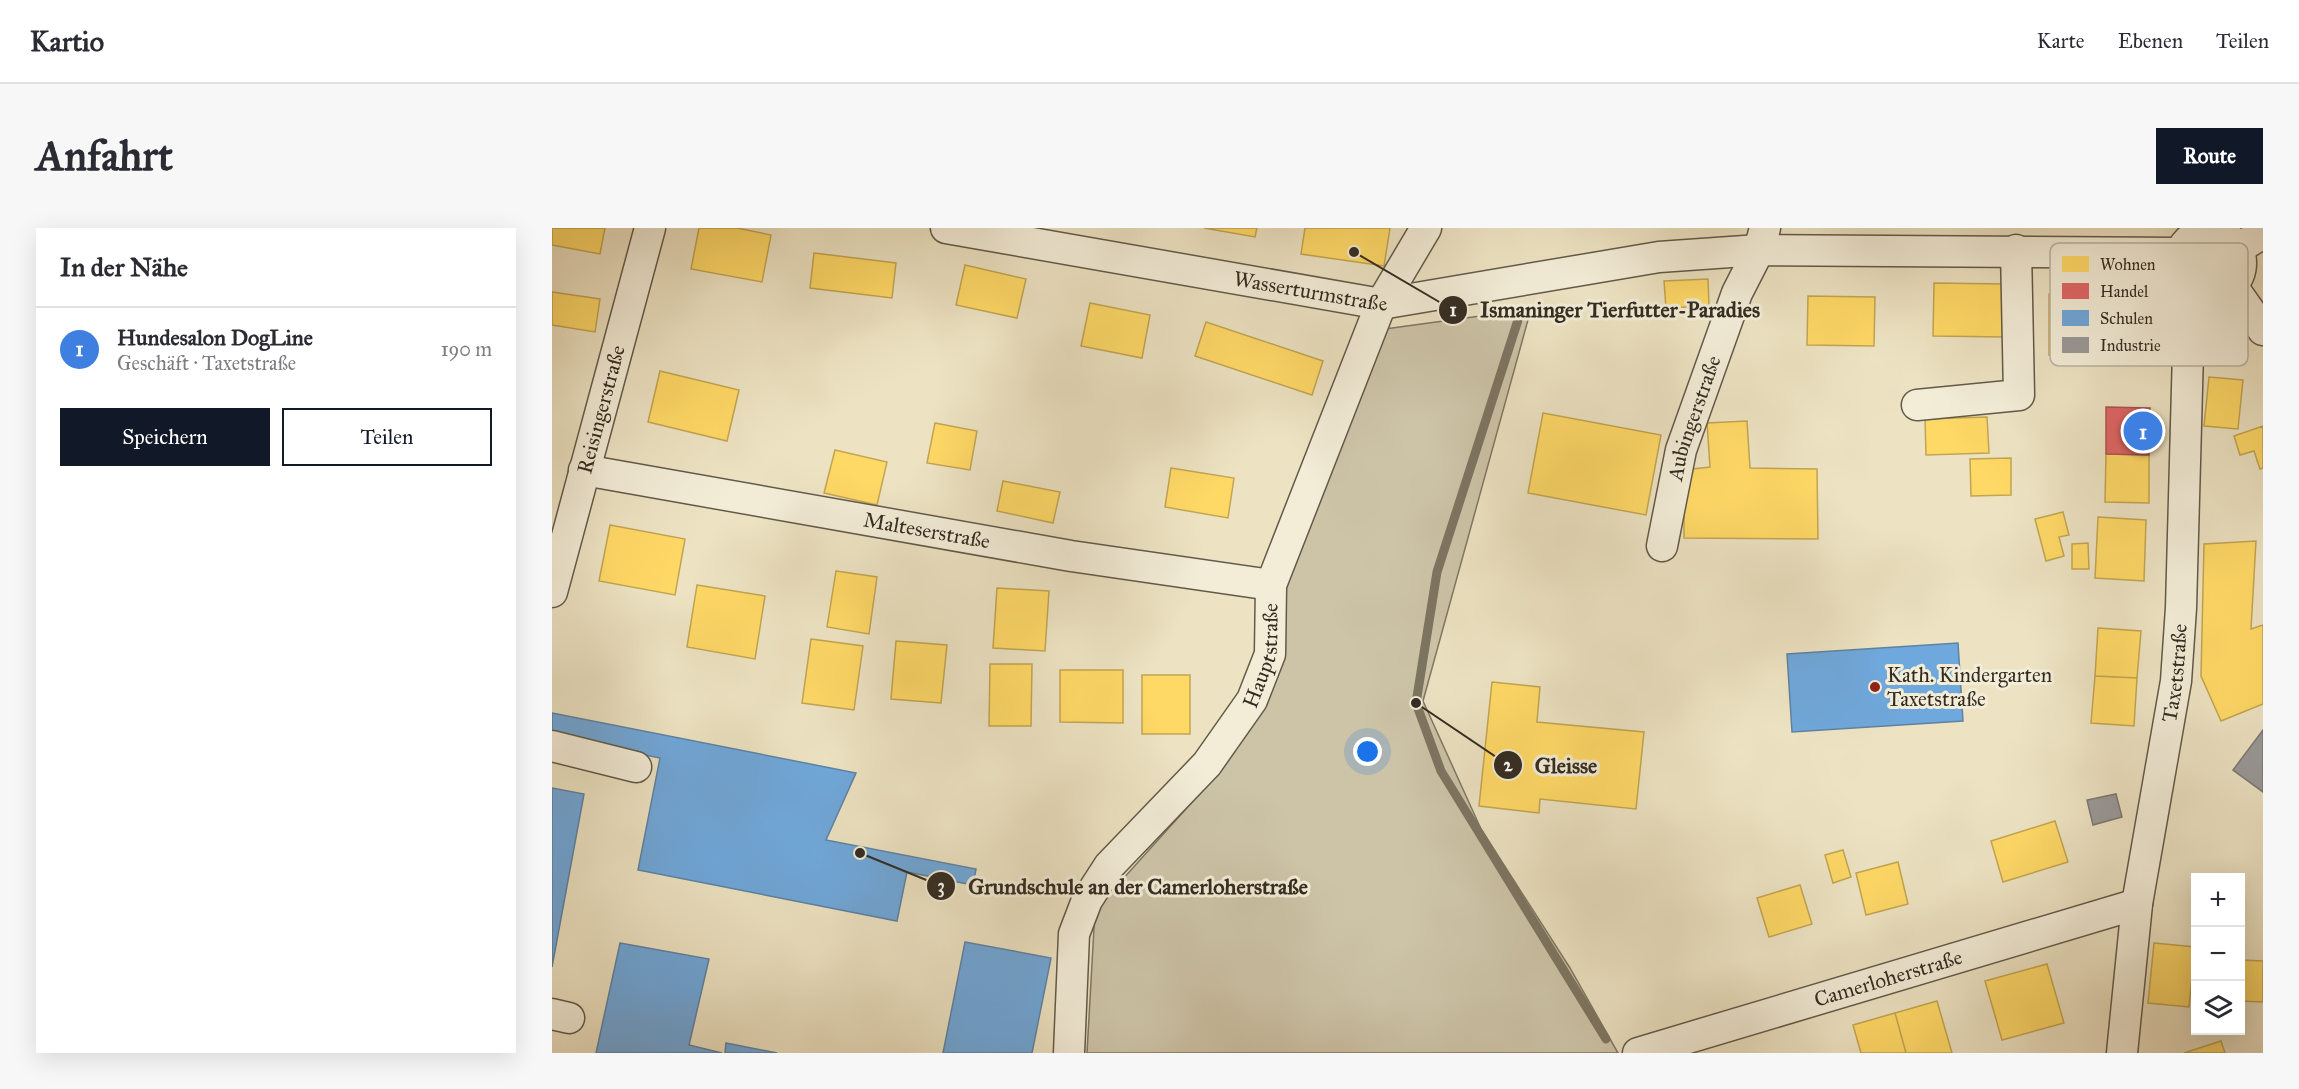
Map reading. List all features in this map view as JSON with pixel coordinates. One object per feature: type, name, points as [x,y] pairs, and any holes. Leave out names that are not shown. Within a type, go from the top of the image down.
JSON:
[{"type":"street","name":"Reisingerstraße","points":[[552,592],[650,228]]},
{"type":"street","name":"Wasserturmstraße","points":[[945,228],[1380,304],[1762,239],[2050,251]]},
{"type":"street","name":"Hauptstraße","points":[[1069,1053],[1074,934],[1087,900],[1109,866],[1207,764],[1252,700],[1270,654],[1271,585],[1380,304],[1426,228]]},
{"type":"street","points":[[2185,243],[2203,230],[2251,241]]},
{"type":"street","name":"Aubingerstraße","points":[[1662,546],[1681,450],[1737,293],[1762,239]]},
{"type":"street","points":[[1917,405],[2019,395],[2016,250]]},
{"type":"street","points":[[2248,309],[2263,330]]},
{"type":"street","name":"Taxetstraße","points":[[2122,1053],[2138,904],[2176,681],[2181,608],[2188,366]]},
{"type":"street","name":"Malteserstraße","points":[[584,471],[1071,555],[1271,585]]},
{"type":"street","points":[[552,746],[636,767]]},
{"type":"street","name":"Camerloherstraße","points":[[1638,1053],[1675,1046],[2138,904]]},
{"type":"shaded area","points":[[1531,309],[1423,701],[1481,829],[1570,968],[1618,1053],[1087,1053],[1095,910],[1220,771],[1281,656],[1287,578],[1385,329]]},
{"type":"building: Wohnen","points":[[552,228],[605,228],[600,254],[552,245]]},
{"type":"building: Wohnen","points":[[699,228],[737,228],[771,235],[762,282],[691,269]]},
{"type":"building: Wohnen","points":[[1204,228],[1257,228],[1255,237]]},
{"type":"building: Wohnen","points":[[1305,228],[1390,228],[1384,266],[1301,254]]},
{"type":"building: Wohnen","points":[[814,253],[896,263],[892,298],[810,288]]},
{"type":"building: Wohnen","points":[[965,265],[1026,279],[1017,318],[956,305]]},
{"type":"building: Wohnen","points":[[1708,279],[1709,306],[1666,308],[1664,281]]},
{"type":"building: Wohnen","points":[[1934,283],[2006,284],[2005,337],[1933,336]]},
{"type":"building: Wohnen","points":[[552,292],[600,299],[595,332],[552,325]]},
{"type":"building: Wohnen","points":[[2049,294],[2050,294],[2050,355]]},
{"type":"building: Wohnen","points":[[1808,296],[1875,297],[1874,346],[1807,345]]},
{"type":"building: Wohnen","points":[[1090,303],[1150,315],[1142,358],[1081,346]]},
{"type":"building: Wohnen","points":[[1206,322],[1323,361],[1312,395],[1195,356]]},
{"type":"building: Wohnen","points":[[660,371],[739,390],[727,441],[648,422]]},
{"type":"building: Wohnen","points":[[2209,377],[2243,380],[2238,429],[2204,426]]},
{"type":"building: Wohnen","points":[[1543,413],[1661,435],[1646,515],[1528,493]]},
{"type":"building: Wohnen","points":[[1987,417],[1989,453],[1926,455],[1925,419]]},
{"type":"building: Wohnen","points":[[1747,421],[1750,468],[1817,469],[1818,539],[1684,538],[1684,470],[1710,467],[1707,423]]},
{"type":"building: Wohnen","points":[[935,423],[977,431],[970,470],[927,463]]},
{"type":"building: Wohnen","points":[[2263,426],[2263,468],[2260,469],[2254,451],[2240,455],[2234,436]]},
{"type":"building: Wohnen","points":[[835,450],[887,462],[877,505],[824,493]]},
{"type":"building: Wohnen","points":[[2106,454],[2149,455],[2149,503],[2105,502]]},
{"type":"building: Wohnen","points":[[2011,458],[2011,495],[1971,496],[1970,459]]},
{"type":"building: Wohnen","points":[[1171,468],[1234,478],[1228,518],[1165,507]]},
{"type":"building: Wohnen","points":[[1003,481],[1060,492],[1053,523],[997,511]]},
{"type":"building: Wohnen","points":[[2063,512],[2069,535],[2059,537],[2064,556],[2046,561],[2035,519]]},
{"type":"building: Wohnen","points":[[2098,517],[2146,520],[2144,581],[2095,578]]},
{"type":"building: Wohnen","points":[[610,525],[685,539],[675,595],[599,581]]},
{"type":"building: Wohnen","points":[[2256,541],[2251,629],[2263,625],[2263,704],[2221,721],[2201,676],[2204,544]]},
{"type":"building: Wohnen","points":[[2088,543],[2089,569],[2072,569],[2072,544]]},
{"type":"building: Wohnen","points":[[836,571],[877,577],[869,634],[827,627]]},
{"type":"building: Wohnen","points":[[697,585],[765,596],[755,659],[687,647]]},
{"type":"building: Wohnen","points":[[997,588],[1049,591],[1045,651],[993,648]]},
{"type":"building: Wohnen","points":[[2098,628],[2141,631],[2137,678],[2095,676]]},
{"type":"building: Wohnen","points":[[811,639],[863,646],[854,710],[802,703]]},
{"type":"building: Wohnen","points":[[896,641],[947,645],[941,703],[891,699]]},
{"type":"building: Wohnen","points":[[990,664],[1032,664],[1031,726],[989,726]]},
{"type":"building: Wohnen","points":[[1060,670],[1123,670],[1123,723],[1060,722]]},
{"type":"building: Wohnen","points":[[1142,675],[1190,675],[1190,734],[1142,734]]},
{"type":"building: Wohnen","points":[[2095,676],[2137,678],[2134,726],[2091,723]]},
{"type":"building: Wohnen","points":[[1492,682],[1540,687],[1537,722],[1644,732],[1636,809],[1540,799],[1539,813],[1479,806]]},
{"type":"building: Wohnen","points":[[2055,821],[2068,862],[2003,882],[1991,841]]},
{"type":"building: Wohnen","points":[[1843,850],[1851,877],[1833,883],[1825,855]]},
{"type":"building: Wohnen","points":[[1898,862],[1908,904],[1866,915],[1856,873]]},
{"type":"building: Wohnen","points":[[1800,885],[1812,924],[1769,937],[1757,898]]},
{"type":"building: Wohnen","points":[[2154,943],[2191,947],[2189,1007],[2148,1003]]},
{"type":"building: Wohnen","points":[[2245,960],[2263,961],[2263,1002],[2245,1001]]},
{"type":"building: Wohnen","points":[[2047,964],[2064,1023],[2002,1040],[1985,981]]},
{"type":"building: Wohnen","points":[[1937,1001],[1952,1053],[1906,1053],[1895,1013]]},
{"type":"building: Wohnen","points":[[1895,1013],[1906,1053],[1861,1053],[1853,1025]]},
{"type":"building: Wohnen","points":[[2221,1041],[2225,1053],[2184,1053]]},
{"type":"building: Handel","points":[[2106,407],[2150,408],[2149,455],[2106,454]]},
{"type":"building: Schulen","name":"Kath. Kindergarten Taxetstraße","points":[[1958,643],[1963,721],[1792,732],[1787,654]]},
{"type":"building: Schulen","points":[[552,713],[856,773],[826,840],[976,869],[973,885],[907,872],[897,921],[638,870],[660,758],[552,736]]},
{"type":"building: Schulen","points":[[552,788],[584,794],[552,967]]},
{"type":"building: Schulen","points":[[965,942],[1051,958],[1032,1053],[943,1053]]},
{"type":"building: Schulen","points":[[620,943],[709,959],[689,1045],[722,1053],[596,1053]]},
{"type":"building: Schulen","points":[[726,1043],[777,1053],[725,1053]]},
{"type":"building: Industrie","points":[[2263,730],[2263,792],[2233,770]]},
{"type":"building: Industrie","points":[[2116,794],[2122,817],[2093,825],[2087,800]]},
{"type":"waterway","points":[[1518,320],[1437,572],[1416,703],[1441,771],[1606,1039]]},
{"type":"place","name":"Ismaninger Tierfutter-Paradies","points":[[1354,252]]},
{"type":"place","name":"Hundesalon DogLine","points":[[2143,431]]},
{"type":"place","name":"Kath. Kindergarten Taxetstraße","points":[[1875,687]]},
{"type":"place","name":"Gleisse","points":[[1416,703]]},
{"type":"place","name":"Grundschule an der Camerloherstraße","points":[[860,853]]}]
